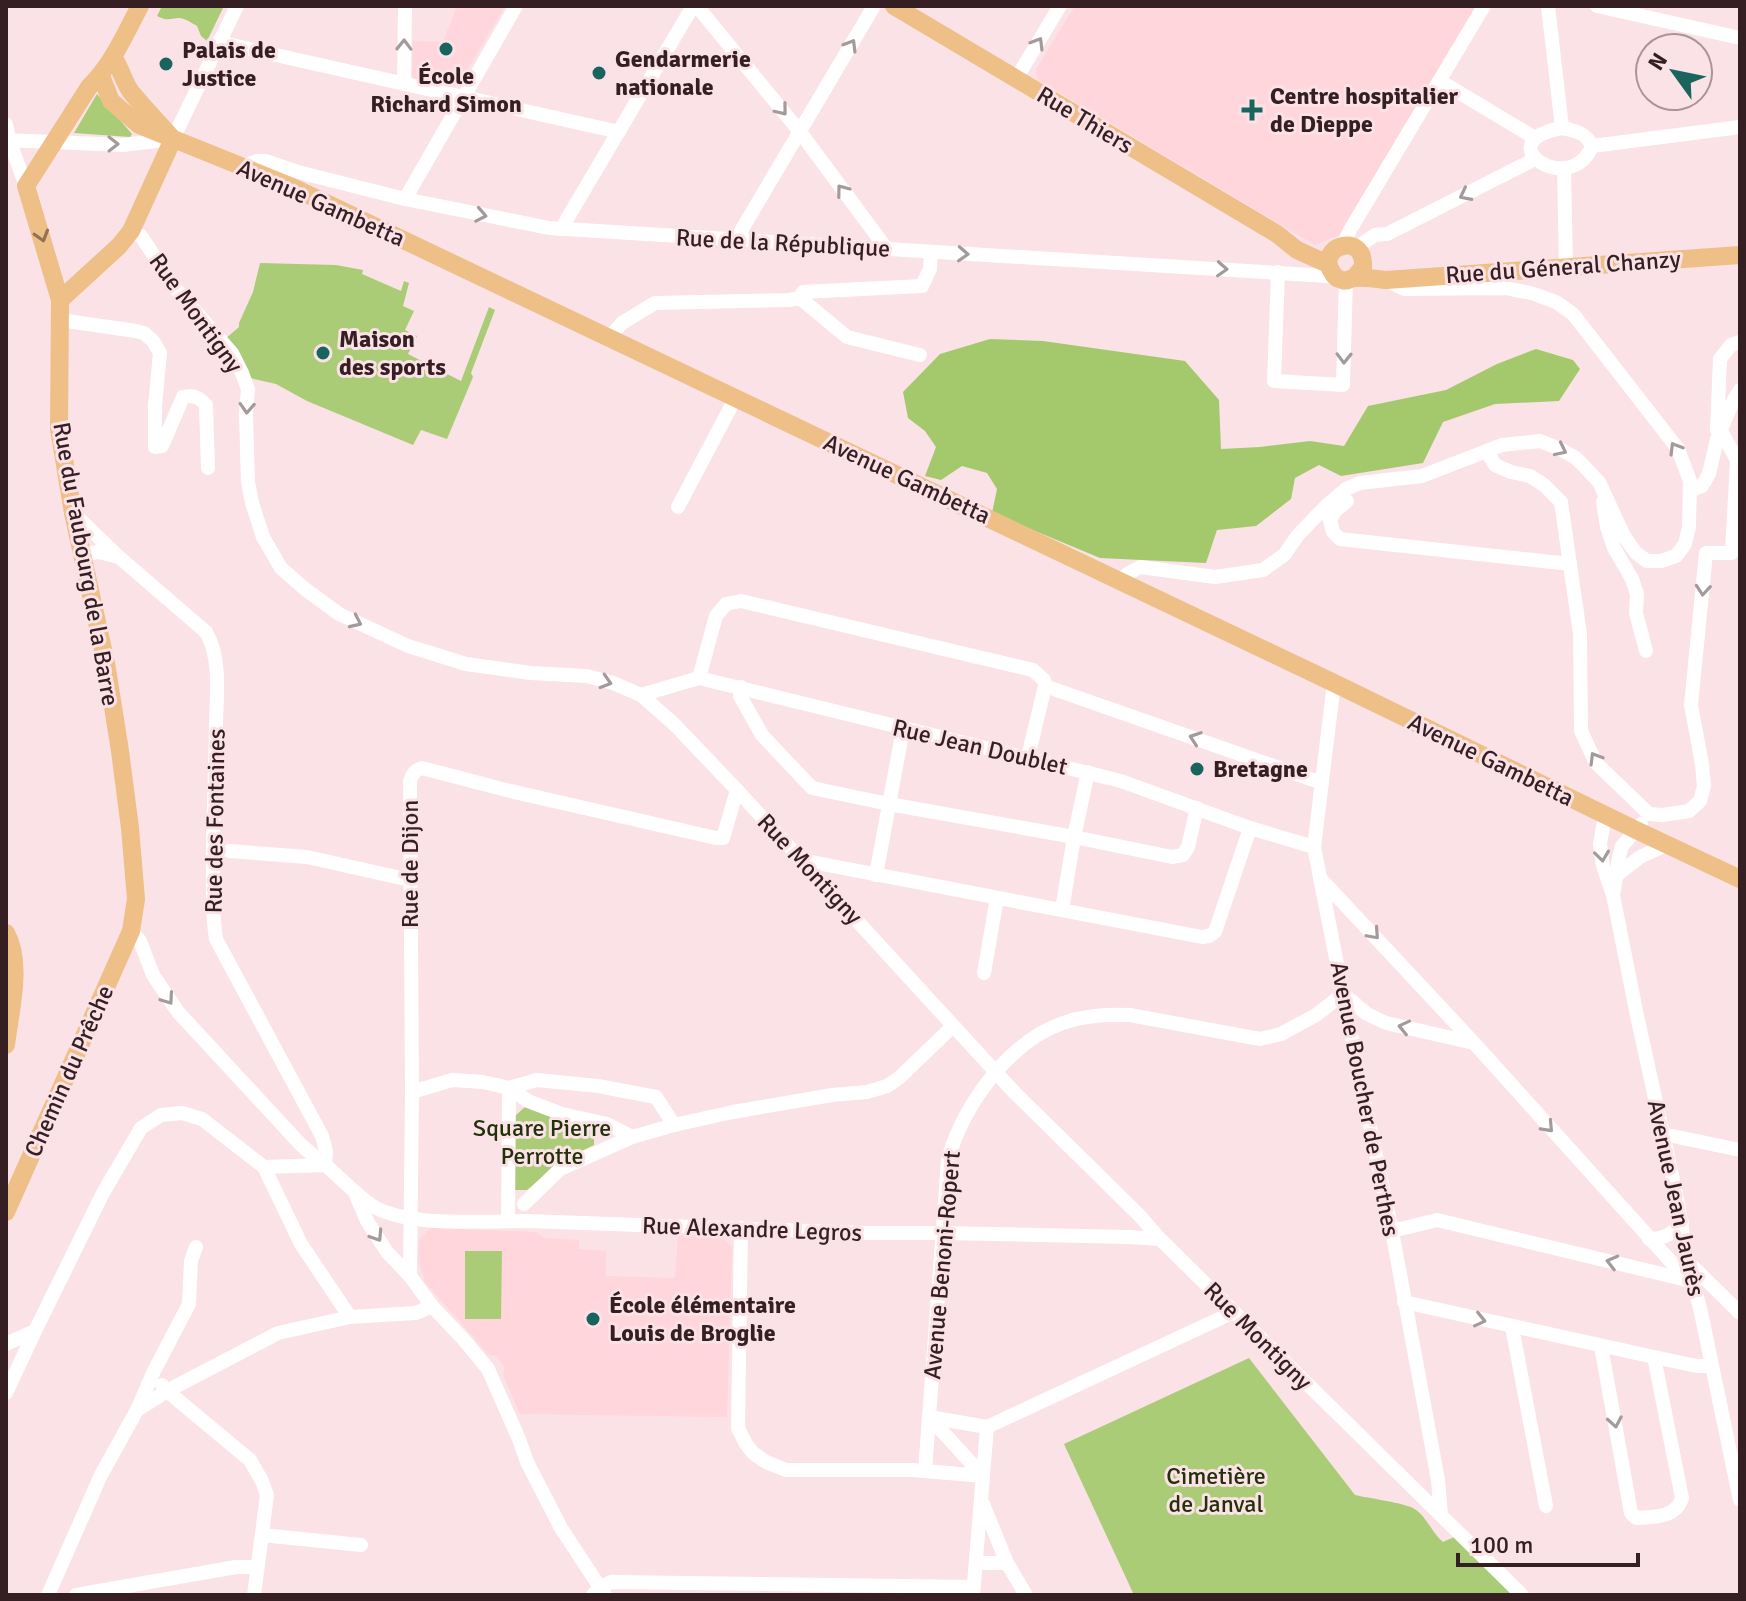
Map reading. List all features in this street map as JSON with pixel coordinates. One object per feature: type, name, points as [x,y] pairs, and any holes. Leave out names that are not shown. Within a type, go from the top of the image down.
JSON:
[{"type":"main road","points":[[26,186],[89,87],[101,76],[140,6]]},
{"type":"main road","name":"Rue Thiers","points":[[894,6],[1277,234],[1297,250],[1345,263]]},
{"type":"main road","points":[[60,300],[131,231],[173,139],[130,90],[114,54]]},
{"type":"main road","points":[[101,76],[116,86],[130,90]]},
{"type":"main road","name":"Avenue Gambetta","points":[[101,76],[111,101],[139,125],[242,167],[294,179],[614,339],[1740,879]]},
{"type":"main road","name":"Rue du Faubourg de la Barre","points":[[26,186],[60,300],[59,429],[73,513],[106,663],[130,828],[136,899],[131,931]]},
{"type":"main road","name":"Rue du Géneral Chanzy","points":[[1386,280],[1740,255]]},
{"type":"main road","points":[[1345,263],[1386,280]]},
{"type":"main road","name":"Chemin du Prêche","points":[[6,1212],[131,931]]},
{"type":"main road","points":[[6,933],[11,941],[14,959],[6,1045]]},
{"type":"street","points":[[8,140],[123,145],[173,139],[237,6]]},
{"type":"street","points":[[404,84],[405,6]]},
{"type":"street","points":[[405,199],[516,6]]},
{"type":"street","points":[[561,229],[695,6],[800,132],[886,248]]},
{"type":"street","points":[[735,241],[874,6]]},
{"type":"street","points":[[1016,79],[1060,6]]},
{"type":"street","points":[[1278,272],[1274,381],[1343,385],[1345,263],[1350,230],[1484,6]]},
{"type":"street","points":[[1548,6],[1562,128]]},
{"type":"street","points":[[1597,6],[1740,38]]},
{"type":"street","points":[[218,42],[619,132]]},
{"type":"street","points":[[1440,81],[1535,138]]},
{"type":"street","points":[[6,124],[11,162],[26,186]]},
{"type":"street","points":[[1592,146],[1740,127]]},
{"type":"street","points":[[1562,128],[1587,137],[1592,146],[1584,160],[1564,168],[1542,164],[1531,154],[1530,147],[1535,138],[1549,130],[1562,128]]},
{"type":"street","points":[[1345,263],[1375,235],[1387,234],[1535,159]]},
{"type":"street","points":[[1564,168],[1566,267]]},
{"type":"street","name":"Rue de la République","points":[[294,179],[561,229],[1327,276],[1345,263]]},
{"type":"street","name":"Rue Montigny","points":[[131,231],[141,236],[176,289],[226,345],[237,362],[248,389],[248,482],[252,503],[263,537],[281,568],[339,614],[408,646],[466,664],[530,673],[587,676],[641,695],[674,724],[737,790],[1014,1092],[1522,1595]]},
{"type":"street","points":[[800,298],[803,292],[922,286],[930,269],[931,252]]},
{"type":"street","points":[[1123,582],[1126,575],[1140,567],[1215,577],[1263,570],[1284,555],[1298,535],[1346,489],[1360,483],[1422,476],[1502,445],[1540,441],[1576,458],[1599,482],[1624,536],[1636,553],[1647,561],[1676,556],[1685,544],[1689,527],[1690,490],[1678,449],[1573,314],[1556,302],[1505,288],[1404,289],[1386,280]]},
{"type":"street","points":[[614,339],[615,331],[622,323],[655,303],[800,298],[847,337],[920,355]]},
{"type":"street","points":[[60,320],[136,331],[153,341],[160,353],[155,447],[162,446],[183,397],[192,395],[206,405],[208,468]]},
{"type":"street","points":[[1487,451],[1495,465],[1530,476],[1561,502],[1580,634],[1581,731],[1596,763],[1649,814],[1689,811],[1700,801],[1704,786],[1691,705],[1706,553],[1732,553],[1737,460],[1719,435],[1720,359],[1731,345],[1740,342]]},
{"type":"street","points":[[1690,490],[1702,486],[1709,474],[1719,435],[1740,390]]},
{"type":"street","points":[[678,507],[736,397]]},
{"type":"street","points":[[1599,482],[1614,548],[1637,594],[1636,613],[1646,651]]},
{"type":"street","points":[[1360,483],[1360,491],[1335,511],[1330,520],[1333,532],[1340,539],[1570,564]]},
{"type":"street","name":"Rue des Fontaines","points":[[73,513],[206,632],[212,643],[216,699],[213,851],[213,922],[216,939],[322,1136],[326,1151],[325,1165]]},
{"type":"street","points":[[83,554],[99,552],[119,557]]},
{"type":"street","points":[[699,678],[716,616],[726,604],[741,601],[1033,670],[1044,680],[1045,686],[1028,757]]},
{"type":"street","name":"Rue Jean Doublet","points":[[641,695],[699,678],[741,687],[1121,781],[1250,828],[1314,847]]},
{"type":"street","name":"Avenue Boucher de Perthes","points":[[1334,683],[1314,847],[1392,1231],[1438,1480],[1441,1514]]},
{"type":"street","points":[[1045,686],[1322,783]]},
{"type":"street","points":[[741,687],[740,696],[762,735],[812,788],[1172,857],[1183,855],[1188,847],[1197,808]]},
{"type":"street","points":[[876,875],[903,729]]},
{"type":"street","name":"Rue de Dijon","points":[[410,1276],[412,775],[422,768],[716,838],[723,838],[737,790]]},
{"type":"street","points":[[1062,910],[1088,772]]},
{"type":"street","name":"Avenue Jean Jaurès","points":[[1613,895],[1622,846],[1649,814]]},
{"type":"street","name":"Avenue Jean Jaurès","points":[[1605,815],[1600,844],[1603,866],[1613,895],[1682,1223],[1691,1284],[1700,1308],[1740,1500]]},
{"type":"street","points":[[800,860],[1202,937],[1215,932],[1250,828]]},
{"type":"street","points":[[1617,875],[1640,857],[1666,845]]},
{"type":"street","points":[[229,851],[307,857],[410,880]]},
{"type":"street","points":[[1320,878],[1691,1284]]},
{"type":"street","points":[[984,973],[997,898]]},
{"type":"street","name":"Rue Alexandre Legros","points":[[131,931],[140,941],[153,975],[178,1012],[302,1146],[375,1208],[410,1219],[1160,1239]]},
{"type":"street","points":[[1343,994],[1367,1014],[1386,1023],[1474,1043]]},
{"type":"street","name":"Avenue Benoni-Ropert","points":[[925,1471],[948,1159],[955,1134],[996,1071],[1040,1034],[1078,1019],[1130,1015],[1260,1039],[1281,1034],[1316,1015],[1343,994]]},
{"type":"street","points":[[516,1203],[560,1169],[632,1137],[733,1112],[867,1092],[887,1086],[953,1026]]},
{"type":"street","points":[[412,1092],[452,1080],[483,1082],[509,1088],[528,1101],[562,1114],[607,1124],[632,1137]]},
{"type":"street","points":[[509,1088],[537,1080],[598,1086],[656,1097],[674,1125]]},
{"type":"street","points":[[508,1221],[516,1203],[509,1088]]},
{"type":"street","points":[[6,1393],[103,1193],[141,1128],[161,1115],[182,1113],[202,1119],[264,1167],[301,1244],[350,1317]]},
{"type":"street","points":[[1663,1134],[1740,1150]]},
{"type":"street","points":[[264,1167],[325,1165]]},
{"type":"street","points":[[353,1189],[367,1221],[387,1252],[488,1369],[527,1462],[599,1593],[611,1582],[784,1590],[974,1591],[987,1427]]},
{"type":"street","points":[[516,1203],[527,1221]]},
{"type":"street","points":[[1392,1231],[1437,1220],[1691,1284]]},
{"type":"street","points":[[1649,1239],[1664,1238],[1682,1223]]},
{"type":"street","points":[[741,1228],[737,1416],[738,1428],[753,1453],[786,1470],[925,1471],[983,1476]]},
{"type":"street","points":[[48,1595],[101,1475],[189,1304],[191,1261],[196,1247]]},
{"type":"street","points":[[1687,1261],[1740,1313]]},
{"type":"street","points":[[1700,1308],[1727,1298]]},
{"type":"street","points":[[1404,1302],[1601,1346],[1697,1366],[1711,1366]]},
{"type":"street","points":[[137,1410],[278,1333],[350,1317],[416,1313],[432,1306]]},
{"type":"street","points":[[929,1417],[987,1427],[1234,1312]]},
{"type":"street","points":[[1512,1327],[1546,1506]]},
{"type":"street","points":[[6,1344],[35,1331]]},
{"type":"street","points":[[1601,1346],[1631,1513],[1636,1518],[1673,1513],[1682,1498],[1654,1357]]},
{"type":"street","points":[[153,1373],[167,1391],[250,1460],[262,1481],[267,1495],[254,1595]]},
{"type":"street","points":[[929,1417],[983,1476]]},
{"type":"street","points":[[981,1500],[1007,1563],[1026,1595]]},
{"type":"street","points":[[262,1535],[361,1545]]},
{"type":"street","points":[[976,1563],[1007,1563]]},
{"type":"street","points":[[76,1595],[236,1567],[257,1567]]},
{"type":"shaded area","name":"École Richard Simon","points":[[457,6],[505,6],[460,82],[452,86],[414,78],[413,41],[443,42]]},
{"type":"shaded area","name":"Centre hospitalier de Dieppe","points":[[1075,6],[1477,6],[1342,234],[1315,245],[1038,80],[1036,69]]},
{"type":"shaded area","name":"École élémentaire Louis de Broglie","points":[[430,1228],[536,1232],[544,1238],[579,1240],[579,1249],[606,1251],[606,1276],[675,1278],[678,1235],[720,1236],[732,1247],[727,1417],[520,1414],[503,1375],[505,1368],[497,1356],[489,1355],[425,1282],[418,1261],[419,1240]]},
{"type":"green space","points":[[162,6],[224,6],[207,41],[197,26],[189,21],[157,16]]},
{"type":"green space","points":[[97,94],[132,134],[130,137],[74,133]]},
{"type":"green space","name":"Maison des sports","points":[[260,263],[336,265],[363,270],[362,274],[401,291],[404,281],[409,283],[403,306],[414,311],[405,330],[417,336],[408,354],[461,381],[489,307],[495,310],[471,373],[473,377],[447,439],[421,430],[413,445],[307,401],[276,384],[250,378],[225,339],[239,327]]},
{"type":"green space","points":[[990,339],[1043,341],[1185,361],[1219,400],[1221,449],[1310,441],[1344,446],[1368,406],[1446,390],[1497,364],[1536,349],[1573,360],[1580,369],[1559,401],[1495,404],[1443,422],[1423,463],[1341,476],[1319,465],[1295,478],[1291,499],[1256,526],[1217,530],[1206,563],[1100,558],[992,513],[997,489],[987,473],[962,466],[941,480],[925,476],[936,447],[925,431],[908,418],[903,392],[940,354]]},
{"type":"green space","name":"Square Pierre Perrotte","points":[[525,1107],[594,1131],[594,1145],[561,1161],[527,1190],[514,1190],[515,1116]]},
{"type":"green space","points":[[465,1251],[502,1251],[501,1319],[465,1319]]},
{"type":"green space","name":"Cimetière de Janval","points":[[1249,1358],[1355,1495],[1413,1508],[1443,1542],[1454,1537],[1514,1595],[1134,1595],[1064,1444]]},
{"type":"place","name":"École Richard Simon","points":[[446,49]]},
{"type":"place","name":"Palais de Justice","points":[[166,64]]},
{"type":"place","name":"Gendarmerie nationale","points":[[599,73]]},
{"type":"place","name":"Centre hospitalier de Dieppe","points":[[1252,110]]},
{"type":"place","name":"Maison des sports","points":[[323,353]]},
{"type":"place","name":"Bretagne","points":[[1197,769]]},
{"type":"place","name":"École élémentaire Louis de Broglie","points":[[593,1319]]}]
